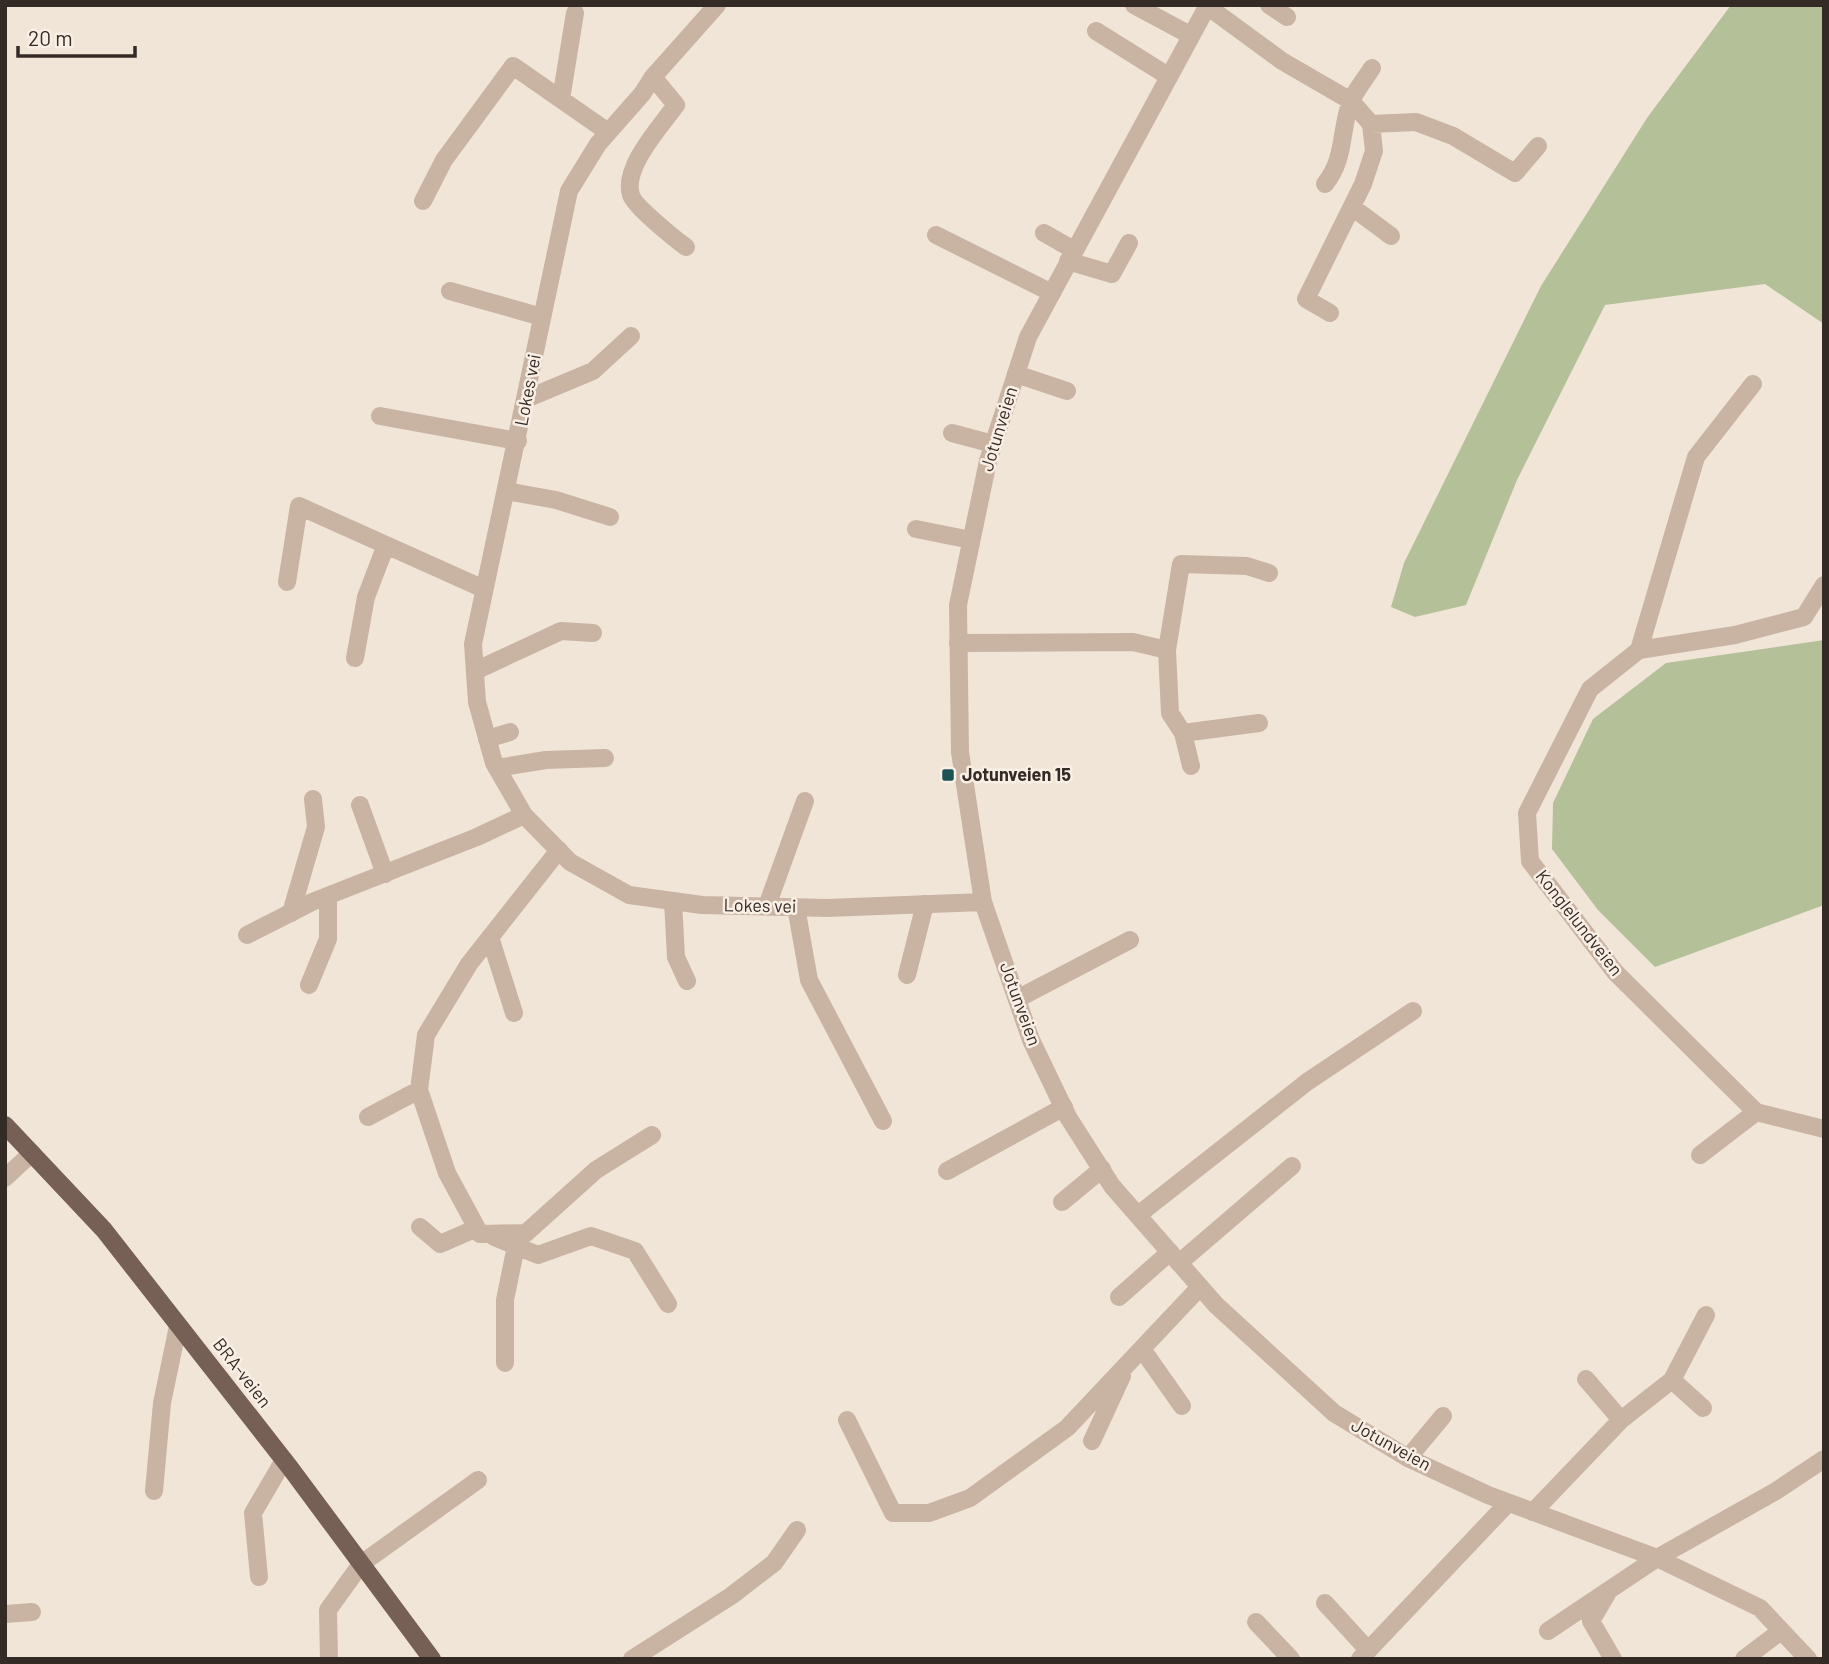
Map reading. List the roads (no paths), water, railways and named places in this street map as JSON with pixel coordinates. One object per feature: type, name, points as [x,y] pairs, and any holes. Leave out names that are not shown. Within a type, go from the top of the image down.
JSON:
[{"type":"main road","name":"BRA-veien","points":[[5,1125],[104,1230],[284,1460],[432,1659]]},
{"type":"street","name":"Lokes vei","points":[[717,5],[598,144],[569,191],[473,644],[477,702],[487,739],[497,768],[524,815],[570,862],[629,895],[702,905],[796,907],[983,902]]},
{"type":"street","points":[[1134,5],[1190,35]]},
{"type":"street","points":[[1269,5],[1287,17]]},
{"type":"street","points":[[1207,6],[1282,61],[1351,101],[1371,124],[1374,151],[1363,184],[1306,299],[1330,313]]},
{"type":"street","name":"Jotunveien","points":[[1207,6],[1028,337],[993,444],[958,605],[960,752],[983,902],[1031,1040],[1064,1107],[1112,1186],[1216,1305],[1334,1413],[1408,1458],[1508,1503],[1657,1558],[1760,1608],[1808,1659]]},
{"type":"street","points":[[561,99],[575,13]]},
{"type":"street","points":[[1096,31],[1168,76]]},
{"type":"street","points":[[423,201],[444,160],[513,66],[608,132]]},
{"type":"street","points":[[1325,184],[1334,173],[1351,101],[1372,68]]},
{"type":"street","points":[[653,77],[676,105],[637,161],[629,180],[631,197],[671,237],[686,247]]},
{"type":"street","points":[[1371,124],[1416,122],[1453,136],[1515,173],[1538,146]]},
{"type":"street","points":[[1352,207],[1391,236]]},
{"type":"street","points":[[1044,233],[1071,256],[1112,274],[1129,243]]},
{"type":"street","points":[[936,235],[1052,293]]},
{"type":"street","points":[[450,291],[542,317]]},
{"type":"street","points":[[526,399],[593,371],[631,336]]},
{"type":"street","points":[[1016,374],[1067,391]]},
{"type":"street","points":[[1753,384],[1696,457],[1639,650],[1735,635],[1804,617],[1824,585]]},
{"type":"street","points":[[380,416],[518,441]]},
{"type":"street","points":[[952,433],[993,444]]},
{"type":"street","points":[[506,491],[556,500],[610,517]]},
{"type":"street","points":[[287,582],[299,506],[484,589]]},
{"type":"street","points":[[916,529],[971,540]]},
{"type":"street","points":[[355,658],[366,597],[386,545]]},
{"type":"street","points":[[1191,766],[1182,733],[1170,713],[1167,650],[1181,564],[1247,566],[1269,573]]},
{"type":"street","points":[[475,671],[561,631],[593,633]]},
{"type":"street","points":[[958,643],[1133,642],[1167,650]]},
{"type":"street","name":"Konglelundveien","points":[[1639,650],[1590,690],[1527,813],[1530,861],[1615,972],[1756,1112]]},
{"type":"street","points":[[1182,733],[1259,723]]},
{"type":"street","points":[[487,739],[510,732]]},
{"type":"street","points":[[497,768],[546,760],[605,758]]},
{"type":"street","points":[[291,912],[316,827],[313,799]]},
{"type":"street","points":[[767,906],[805,801]]},
{"type":"street","points":[[360,805],[385,874]]},
{"type":"street","points":[[247,934],[328,896],[477,837],[524,815]]},
{"type":"street","points":[[558,850],[469,964],[426,1035],[419,1090],[447,1173],[482,1231],[538,1255],[591,1236],[635,1251],[668,1304]]},
{"type":"street","points":[[309,985],[328,939],[328,896]]},
{"type":"street","points":[[673,901],[676,957],[687,981]]},
{"type":"street","points":[[907,975],[925,904]]},
{"type":"street","points":[[796,907],[809,980],[883,1121]]},
{"type":"street","points":[[490,937],[514,1013]]},
{"type":"street","points":[[1017,999],[1129,940]]},
{"type":"street","points":[[1138,1216],[1307,1083],[1413,1011]]},
{"type":"street","points":[[368,1117],[419,1090]]},
{"type":"street","points":[[947,1171],[1064,1107]]},
{"type":"street","points":[[1700,1155],[1756,1112],[1824,1129]]},
{"type":"street","points":[[421,1227],[440,1244],[482,1231],[526,1233],[596,1170],[652,1135]]},
{"type":"street","points":[[5,1178],[32,1153]]},
{"type":"street","points":[[1119,1297],[1292,1166]]},
{"type":"street","points":[[1062,1202],[1102,1169]]},
{"type":"street","points":[[505,1363],[505,1300],[516,1245]]},
{"type":"street","points":[[848,1420],[893,1513],[929,1513],[970,1499],[1067,1428],[1200,1287]]},
{"type":"street","points":[[1533,1512],[1621,1420],[1672,1380],[1706,1315]]},
{"type":"street","points":[[154,1491],[162,1403],[178,1326]]},
{"type":"street","points":[[1142,1349],[1182,1406]]},
{"type":"street","points":[[1092,1441],[1128,1363]]},
{"type":"street","points":[[1586,1379],[1621,1420]]},
{"type":"street","points":[[1672,1380],[1703,1408]]},
{"type":"street","points":[[1408,1458],[1443,1416]]},
{"type":"street","points":[[1548,1631],[1657,1558],[1776,1491],[1824,1459]]},
{"type":"street","points":[[258,1577],[253,1513],[284,1460]]},
{"type":"street","points":[[329,1659],[328,1610],[361,1564],[478,1480]]},
{"type":"street","points":[[1325,1603],[1364,1654],[1508,1503]]},
{"type":"street","points":[[632,1659],[732,1596],[774,1563],[797,1530]]},
{"type":"street","points":[[1609,1591],[1591,1622],[1613,1659]]},
{"type":"street","points":[[5,1614],[32,1612]]},
{"type":"street","points":[[1256,1622],[1290,1659]]},
{"type":"street","points":[[1744,1659],[1782,1631]]},
{"type":"place","name":"Jotunveien 15","points":[[948,775]]}]
